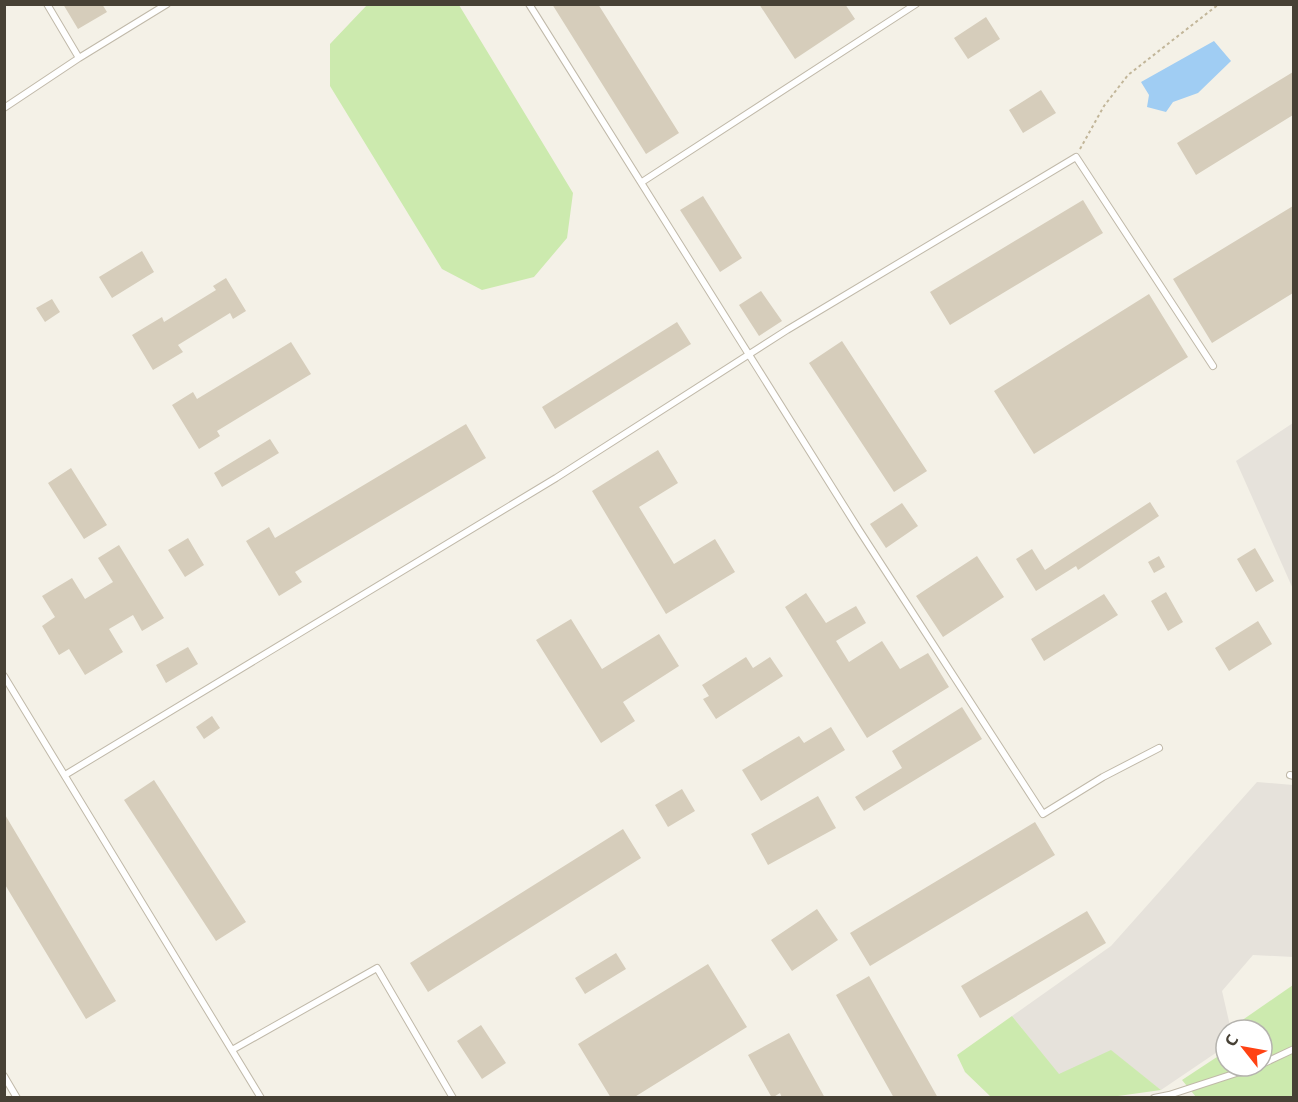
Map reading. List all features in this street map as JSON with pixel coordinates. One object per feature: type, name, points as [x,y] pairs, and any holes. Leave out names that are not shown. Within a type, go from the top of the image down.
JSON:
[{"type":"lane","points":[[47,4],[79,58]]},
{"type":"lane","points":[[4,108],[79,58],[167,4]]},
{"type":"lane","points":[[529,4],[859,530],[1043,814],[1103,777],[1159,748]]},
{"type":"lane","points":[[642,182],[916,4]]},
{"type":"lane","points":[[65,775],[556,478],[750,355],[1076,157],[1214,366]]},
{"type":"lane","points":[[4,676],[261,1098]]},
{"type":"lane","points":[[232,1050],[377,968],[453,1098]]},
{"type":"lane","points":[[1274,1058],[1293,1049]]},
{"type":"lane","points":[[4,1076],[17,1098]]},
{"type":"lane","points":[[1154,1098],[1221,1078]]},
{"type":"path","points":[[1076,157],[1104,106],[1128,75],[1219,4]]},
{"type":"shaded area","points":[[1293,423],[1293,589],[1236,461]]},
{"type":"shaded area","points":[[1257,782],[1293,785],[1293,957],[1253,955],[1222,991],[1228,1018],[1214,1018],[1214,1054],[1161,1090],[1111,1051],[1059,1075],[1012,1016],[1111,946]]},
{"type":"green space","points":[[367,5],[459,5],[573,193],[567,238],[534,277],[482,290],[442,269],[330,86],[330,44]]},
{"type":"green space","points":[[1293,985],[1293,1097],[1196,1097],[1182,1080],[1214,1059],[1214,1078],[1274,1078],[1274,1018],[1245,1018]]},
{"type":"green space","points":[[1012,1016],[1059,1074],[1111,1050],[1161,1090],[1111,1097],[991,1097],[965,1072],[957,1055]]},
{"type":"water","points":[[1214,41],[1231,61],[1198,93],[1173,102],[1166,112],[1147,107],[1149,95],[1141,82]]},
{"type":"building","points":[[63,4],[102,4],[107,12],[78,29]]},
{"type":"building","points":[[552,4],[598,4],[679,133],[646,154]]},
{"type":"building","points":[[759,4],[845,4],[855,19],[795,59]]},
{"type":"building","points":[[986,17],[1000,39],[968,59],[954,38]]},
{"type":"building","points":[[1293,72],[1293,115],[1196,175],[1177,143]]},
{"type":"building","points":[[1041,90],[1056,113],[1023,133],[1009,110]]},
{"type":"building","points":[[703,196],[742,258],[720,272],[680,210]]},
{"type":"building","points":[[1083,200],[1103,233],[950,325],[930,292]]},
{"type":"building","points":[[1293,206],[1293,293],[1212,343],[1173,279]]},
{"type":"building","points":[[142,251],[154,272],[112,298],[99,277]]},
{"type":"building","points":[[226,278],[246,311],[233,319],[230,313],[178,345],[183,352],[153,370],[132,335],[162,317],[164,322],[216,290],[213,286]]},
{"type":"building","points":[[761,291],[782,321],[759,336],[739,305]]},
{"type":"building","points":[[1149,294],[1188,357],[1034,454],[994,391]]},
{"type":"building","points":[[52,299],[60,312],[45,322],[36,308]]},
{"type":"building","points":[[677,322],[691,344],[555,429],[542,407]]},
{"type":"building","points":[[842,341],[927,471],[894,492],[809,363]]},
{"type":"building","points":[[291,342],[311,374],[217,431],[220,436],[199,449],[172,405],[193,392],[197,399]]},
{"type":"building","points":[[466,424],[486,458],[295,572],[302,582],[279,596],[246,541],[269,527],[275,538]]},
{"type":"building","points":[[270,439],[279,453],[222,487],[214,473]]},
{"type":"building","points":[[658,450],[678,483],[639,507],[674,564],[715,539],[735,572],[666,614],[592,491]]},
{"type":"building","points":[[71,468],[107,525],[84,539],[48,483]]},
{"type":"building","points":[[1150,502],[1159,516],[1078,570],[1076,566],[1036,591],[1016,559],[1032,549],[1045,570]]},
{"type":"building","points":[[902,503],[918,526],[886,548],[870,524]]},
{"type":"building","points":[[188,538],[204,565],[185,577],[168,550]]},
{"type":"building","points":[[119,545],[164,618],[142,631],[133,615],[109,629],[123,652],[85,675],[69,649],[59,655],[42,626],[55,617],[42,596],[72,578],[85,599],[113,582],[98,558]]},
{"type":"building","points":[[1255,548],[1274,581],[1256,592],[1237,559]]},
{"type":"building","points":[[977,556],[1004,597],[943,637],[916,596]]},
{"type":"building","points":[[1159,556],[1165,567],[1154,573],[1148,562]]},
{"type":"building","points":[[1166,592],[1183,622],[1168,631],[1151,601]]},
{"type":"building","points":[[806,593],[826,623],[856,606],[866,623],[836,641],[849,662],[882,641],[900,669],[928,653],[949,687],[867,738],[785,607]]},
{"type":"building","points":[[1104,594],[1118,615],[1044,661],[1031,639]]},
{"type":"building","points":[[571,619],[602,669],[659,634],[679,666],[623,702],[635,721],[601,743],[536,640]]},
{"type":"building","points":[[1258,621],[1272,644],[1229,671],[1215,648]]},
{"type":"building","points":[[188,647],[198,664],[166,683],[156,665]]},
{"type":"building","points":[[746,657],[753,668],[770,657],[783,676],[716,719],[703,699],[709,696],[702,685]]},
{"type":"building","points":[[962,707],[982,739],[864,811],[855,797],[902,768],[892,751]]},
{"type":"building","points":[[212,716],[220,728],[204,739],[196,727]]},
{"type":"building","points":[[831,727],[845,750],[761,801],[742,770],[799,736],[804,743]]},
{"type":"building","points":[[154,780],[246,922],[216,941],[124,800]]},
{"type":"building","points":[[682,789],[695,811],[668,827],[655,805]]},
{"type":"building","points":[[818,796],[836,828],[768,865],[751,834]]},
{"type":"building","points":[[4,813],[116,1001],[86,1019],[4,883]]},
{"type":"building","points":[[1035,822],[1055,855],[870,966],[850,933]]},
{"type":"building","points":[[623,829],[641,858],[428,992],[410,963]]},
{"type":"building","points":[[817,909],[838,940],[792,971],[771,940]]},
{"type":"building","points":[[1087,911],[1106,943],[980,1018],[961,986]]},
{"type":"building","points":[[616,953],[626,969],[585,994],[575,978]]},
{"type":"building","points":[[708,964],[747,1027],[633,1098],[611,1098],[578,1044]]},
{"type":"building","points":[[869,976],[938,1098],[894,1098],[836,995]]},
{"type":"building","points":[[481,1025],[506,1063],[482,1079],[457,1041]]},
{"type":"building","points":[[789,1033],[825,1098],[782,1098],[780,1093],[772,1098],[748,1055]]}]
